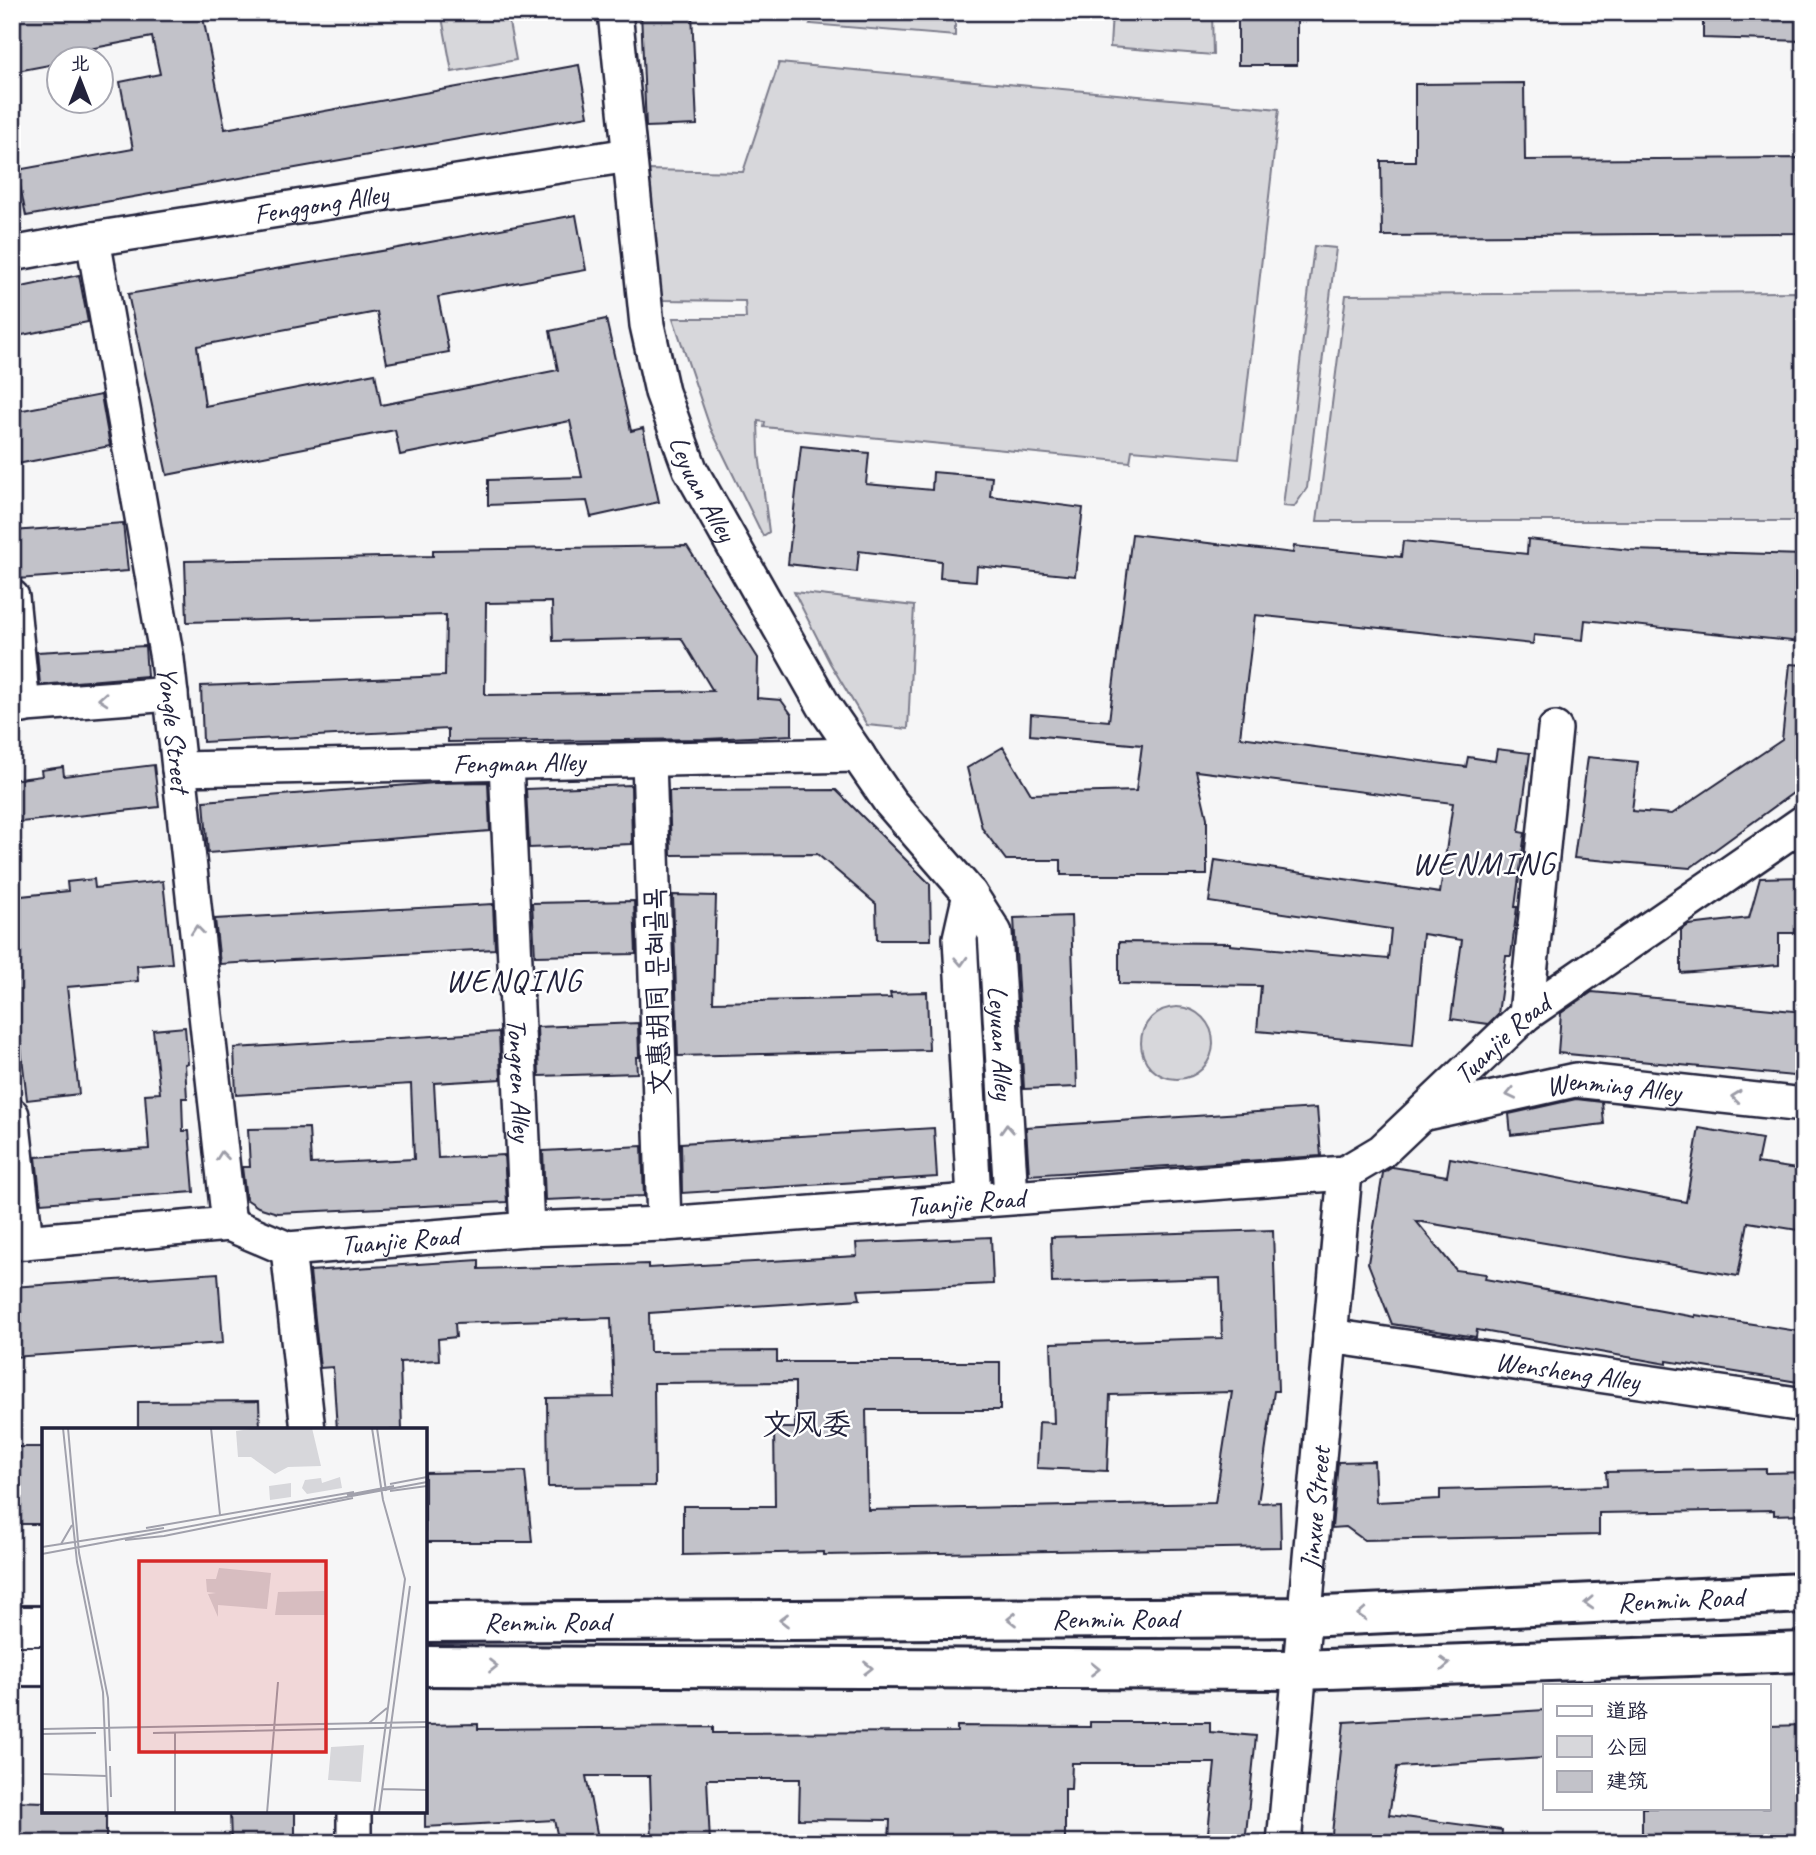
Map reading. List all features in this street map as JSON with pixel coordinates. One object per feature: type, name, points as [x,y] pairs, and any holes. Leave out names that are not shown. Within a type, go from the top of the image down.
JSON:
[{"type":"main road","name":"Renmin Road","points":[[427,1622],[1304,1617],[1804,1593]]},
{"type":"main road","points":[[12,1626],[42,1626]]},
{"type":"main road","name":"Renmin Road","points":[[427,1666],[1299,1670],[1804,1652]]},
{"type":"main road","points":[[12,1666],[42,1666]]},
{"type":"street","name":"Leyuan Alley","points":[[615,12],[647,325],[662,392],[690,469],[824,706],[890,802],[970,894],[995,933],[1011,1197]]},
{"type":"street","name":"Fenggong Alley","points":[[12,254],[629,155]]},
{"type":"street","name":"Yongle Street","points":[[93,239],[171,694],[229,1224]]},
{"type":"street","points":[[12,597],[18,706],[171,694]]},
{"type":"street","points":[[1526,1014],[1555,729]]},
{"type":"street","name":"Fengman Alley","points":[[179,769],[858,755]]},
{"type":"street","name":"文惠胡同 문혜골목","points":[[649,760],[664,1224]]},
{"type":"street","name":"Tongren Alley","points":[[506,763],[527,1229]]},
{"type":"street","name":"Tuanjie Road","points":[[19,1242],[229,1224],[288,1249],[527,1229],[664,1224],[1345,1173],[1382,1151],[1424,1114],[1526,1014],[1804,822]]},
{"type":"street","name":"Leyuan Alley","points":[[970,894],[960,938],[974,1199]]},
{"type":"street","name":"Wenming Alley","points":[[1424,1114],[1575,1080],[1804,1105]]},
{"type":"street","points":[[12,1115],[19,1242]]},
{"type":"street","name":"Jinxue Street","points":[[1284,1843],[1345,1173]]},
{"type":"street","points":[[288,1249],[308,1428]]},
{"type":"street","name":"Wensheng Alley","points":[[1330,1336],[1804,1405]]},
{"type":"street","points":[[354,1813],[354,1843]]},
{"type":"green space","points":[[441,12],[507,12],[516,60],[452,72]]},
{"type":"green space","points":[[818,12],[955,12],[955,36],[810,24]]},
{"type":"green space","points":[[1112,12],[1212,12],[1213,55],[1110,47]]},
{"type":"green space","points":[[779,63],[1279,109],[1239,459],[1132,450],[1130,462],[764,427],[765,422],[758,421],[759,454],[769,532],[763,536],[710,427],[673,318],[746,318],[745,301],[662,300],[651,233],[647,170],[743,172]]},
{"type":"green space","points":[[1314,246],[1336,248],[1307,488],[1294,507],[1283,506]]},
{"type":"green space","points":[[1804,292],[1804,521],[1317,521],[1346,295]]},
{"type":"green space","points":[[794,592],[914,606],[908,729],[867,725],[830,663]]},
{"type":"green space","points":[[1184,1007],[1203,1017],[1211,1029],[1211,1057],[1203,1069],[1191,1077],[1170,1079],[1151,1069],[1143,1057],[1141,1036],[1151,1017],[1163,1009]]},
{"type":"building","points":[[12,12],[202,12],[225,129],[579,65],[588,116],[26,216],[17,170],[133,149],[120,82],[160,74],[152,37],[105,46],[46,46],[46,66],[12,72]]},
{"type":"building","points":[[641,12],[692,12],[697,125],[646,127]]},
{"type":"building","points":[[1238,12],[1297,12],[1297,65],[1238,65]]},
{"type":"building","points":[[1703,12],[1804,12],[1804,41],[1703,38]]},
{"type":"building","points":[[1524,83],[1525,160],[1804,158],[1804,233],[1382,236],[1381,161],[1415,161],[1415,84]]},
{"type":"building","points":[[576,215],[586,270],[438,297],[449,352],[387,363],[377,312],[197,346],[205,406],[375,373],[381,405],[558,370],[550,331],[606,319],[631,431],[643,428],[659,502],[591,517],[587,501],[488,505],[488,480],[582,477],[570,421],[400,455],[395,430],[167,475],[128,294]]},
{"type":"building","points":[[79,275],[88,322],[12,337],[12,289]]},
{"type":"building","points":[[101,395],[110,446],[12,465],[12,412]]},
{"type":"building","points":[[801,446],[869,453],[866,484],[932,490],[933,472],[992,477],[990,496],[1083,508],[1075,576],[977,566],[976,581],[940,578],[941,561],[859,551],[857,572],[788,564]]},
{"type":"building","points":[[123,523],[128,571],[17,579],[13,531]]},
{"type":"building","points":[[1132,534],[1293,553],[1294,546],[1401,557],[1403,541],[1527,554],[1528,539],[1631,550],[1804,555],[1804,621],[1801,642],[1585,620],[1583,640],[1534,635],[1533,644],[1255,615],[1240,737],[1466,767],[1468,757],[1495,761],[1497,749],[1530,753],[1519,832],[1525,833],[1511,956],[1506,956],[1498,1014],[1488,1024],[1451,1019],[1462,940],[1423,934],[1413,1045],[1257,1031],[1261,986],[1119,984],[1119,942],[1230,943],[1388,959],[1391,929],[1209,902],[1215,860],[1440,893],[1453,803],[1196,771],[1207,818],[1207,875],[1061,875],[1061,860],[1006,860],[982,828],[967,768],[1003,747],[1031,794],[1136,791],[1142,745],[1030,735],[1031,714],[1109,721]]},
{"type":"building","points":[[687,546],[758,658],[757,698],[781,700],[792,715],[792,735],[706,739],[448,742],[448,729],[203,742],[201,686],[445,676],[446,615],[187,622],[185,561],[433,556],[433,550]],"holes":[[[552,602],[553,641],[681,638],[713,691],[485,695],[486,603]]]},
{"type":"building","points":[[145,646],[147,676],[40,685],[37,652]]},
{"type":"building","points":[[1790,664],[1804,665],[1804,785],[1690,868],[1574,858],[1588,757],[1638,762],[1632,811],[1672,814],[1782,740]]},
{"type":"building","points":[[154,765],[159,807],[12,823],[12,780],[42,776],[41,770],[63,767],[64,776]]},
{"type":"building","points":[[488,782],[490,831],[208,853],[204,801],[435,783]]},
{"type":"building","points":[[631,785],[632,844],[529,848],[526,789]]},
{"type":"building","points":[[836,790],[930,884],[931,940],[877,940],[876,904],[817,854],[671,855],[669,791]]},
{"type":"building","points":[[1804,877],[1804,933],[1779,933],[1779,965],[1681,973],[1681,930],[1689,925],[1749,918],[1760,878]]},
{"type":"building","points":[[94,879],[95,888],[163,881],[172,963],[137,966],[138,981],[67,987],[79,1094],[27,1100],[12,971],[12,897],[68,891],[67,882]]},
{"type":"building","points":[[673,895],[716,896],[713,1002],[891,998],[890,993],[927,992],[929,1050],[678,1056]]},
{"type":"building","points":[[634,901],[636,954],[535,956],[532,903]]},
{"type":"building","points":[[493,904],[495,949],[220,964],[215,919]]},
{"type":"building","points":[[1071,916],[1077,1087],[1024,1089],[1014,918]]},
{"type":"building","points":[[1592,992],[1804,1012],[1804,1077],[1558,1053],[1561,1013]]},
{"type":"building","points":[[638,1023],[637,1073],[539,1076],[537,1027]]},
{"type":"building","points":[[185,1027],[188,1063],[185,1064],[187,1098],[182,1098],[183,1131],[189,1131],[194,1192],[41,1203],[36,1157],[149,1149],[145,1094],[160,1093],[153,1030]]},
{"type":"building","points":[[499,1032],[501,1079],[434,1083],[438,1158],[504,1155],[507,1202],[277,1213],[258,1207],[246,1199],[242,1167],[250,1167],[248,1129],[309,1128],[311,1164],[414,1159],[411,1084],[236,1095],[234,1048]]},
{"type":"building","points":[[1576,1099],[1602,1102],[1604,1124],[1511,1135],[1509,1114]]},
{"type":"building","points":[[1317,1108],[1321,1156],[1029,1175],[1026,1127]]},
{"type":"building","points":[[934,1128],[937,1177],[682,1193],[681,1143]]},
{"type":"building","points":[[1699,1128],[1762,1139],[1757,1163],[1804,1170],[1804,1231],[1748,1222],[1738,1276],[1416,1221],[1456,1270],[1486,1274],[1485,1279],[1695,1317],[1804,1332],[1804,1383],[1667,1361],[1667,1364],[1477,1330],[1476,1337],[1392,1324],[1368,1263],[1383,1173],[1393,1167],[1447,1176],[1450,1158],[1686,1202]]},
{"type":"building","points":[[642,1146],[644,1196],[545,1200],[543,1151]]},
{"type":"building","points":[[1273,1230],[1278,1391],[1274,1391],[1258,1503],[1280,1502],[1281,1547],[683,1555],[683,1506],[775,1506],[774,1428],[795,1428],[795,1382],[654,1383],[655,1486],[548,1487],[547,1398],[614,1397],[611,1318],[455,1323],[456,1337],[438,1339],[439,1360],[400,1362],[402,1428],[337,1428],[333,1367],[320,1368],[310,1271],[479,1260],[479,1269],[648,1264],[648,1268],[857,1256],[856,1243],[991,1237],[993,1284],[858,1290],[860,1299],[649,1313],[650,1352],[777,1351],[777,1362],[1000,1362],[1000,1410],[866,1410],[868,1510],[1215,1503],[1232,1392],[1110,1395],[1107,1471],[1037,1468],[1039,1422],[1054,1423],[1051,1343],[1222,1338],[1220,1278],[1052,1283],[1051,1237]]},
{"type":"building","points":[[218,1273],[223,1343],[12,1357],[12,1287]]},
{"type":"building","points":[[259,1401],[260,1428],[138,1428],[138,1402]]},
{"type":"building","points":[[12,1447],[42,1447],[42,1524],[12,1524]]},
{"type":"building","points":[[1374,1461],[1376,1502],[1440,1499],[1440,1490],[1607,1486],[1606,1472],[1766,1469],[1766,1473],[1804,1472],[1804,1514],[1774,1515],[1774,1510],[1599,1513],[1599,1535],[1364,1540],[1346,1527],[1332,1528],[1338,1462]]},
{"type":"building","points":[[525,1471],[532,1542],[427,1542],[427,1473]]},
{"type":"building","points":[[1543,1710],[1543,1758],[1397,1767],[1389,1815],[1502,1830],[1501,1843],[1331,1843],[1344,1722]]},
{"type":"building","points":[[1090,1722],[1210,1722],[1210,1732],[1256,1736],[1245,1843],[1207,1843],[1215,1763],[1072,1763],[1071,1789],[1065,1789],[1065,1843],[889,1843],[890,1820],[799,1819],[800,1779],[707,1779],[710,1843],[652,1843],[650,1776],[586,1776],[599,1843],[559,1843],[554,1820],[425,1827],[427,1725],[478,1724],[478,1729],[713,1727],[713,1733],[957,1732],[957,1726],[1090,1727]]},
{"type":"building","points":[[1804,1725],[1804,1843],[1642,1843],[1642,1810],[1770,1810],[1770,1726]]},
{"type":"building","points":[[12,1801],[42,1802],[42,1813],[106,1813],[106,1843],[12,1843]]},
{"type":"building","points":[[230,1813],[295,1813],[295,1843],[231,1843]]},
{"type":"district","name":"WENMING","points":[[1484,863]]},
{"type":"district","name":"WENQING","points":[[514,980]]},
{"type":"district","name":"文风委","points":[[807,1424]]}]
